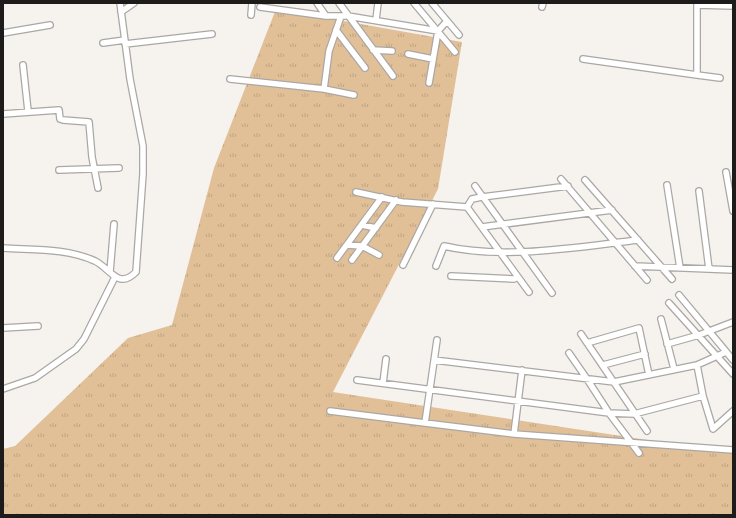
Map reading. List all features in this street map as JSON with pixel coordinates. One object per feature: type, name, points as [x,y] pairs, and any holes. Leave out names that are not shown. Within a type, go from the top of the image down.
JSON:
[{"type":"street","points":[[3,248],[35,249],[71,254],[94,261],[115,277],[124,280],[130,278],[136,272],[143,174],[143,146],[125,42],[120,3]]},
{"type":"street","points":[[121,12],[134,3]]},
{"type":"street","points":[[251,15],[252,3]]},
{"type":"street","points":[[317,3],[326,16]]},
{"type":"street","points":[[339,3],[392,76]]},
{"type":"street","points":[[376,20],[378,3]]},
{"type":"street","points":[[414,3],[455,52]]},
{"type":"street","points":[[432,3],[459,35]]},
{"type":"street","points":[[697,75],[697,4],[733,6]]},
{"type":"street","points":[[260,7],[273,6],[326,16],[348,16],[438,31]]},
{"type":"street","points":[[324,89],[329,51],[341,16]]},
{"type":"street","points":[[429,83],[438,31],[447,21]]},
{"type":"street","points":[[3,33],[50,25]]},
{"type":"street","points":[[336,30],[365,68]]},
{"type":"street","points":[[103,43],[212,34]]},
{"type":"street","points":[[373,50],[392,51]]},
{"type":"street","points":[[408,54],[433,59]]},
{"type":"street","points":[[583,60],[720,78]]},
{"type":"street","points":[[24,65],[28,111]]},
{"type":"street","points":[[230,79],[324,89],[354,95]]},
{"type":"street","points":[[3,114],[28,111],[59,110],[60,119],[89,122],[94,169],[98,188]]},
{"type":"street","points":[[59,170],[119,168]]},
{"type":"street","points":[[726,172],[733,211]]},
{"type":"street","points":[[561,179],[647,280]]},
{"type":"street","points":[[585,180],[672,279]]},
{"type":"street","points":[[667,185],[680,268]]},
{"type":"street","points":[[475,186],[552,293]]},
{"type":"street","points":[[467,207],[472,199],[568,186]]},
{"type":"street","points":[[699,191],[709,269]]},
{"type":"street","points":[[356,192],[396,200],[467,207],[530,292]]},
{"type":"street","points":[[337,258],[382,197]]},
{"type":"street","points":[[352,260],[396,200]]},
{"type":"street","points":[[403,265],[433,204]]},
{"type":"street","points":[[482,227],[591,214],[612,210]]},
{"type":"street","points":[[110,272],[114,224]]},
{"type":"street","points":[[362,224],[376,228]]},
{"type":"street","points":[[436,266],[444,246],[465,251],[522,252],[638,240]]},
{"type":"street","points":[[347,245],[362,246],[379,255]]},
{"type":"street","points":[[635,266],[733,270]]},
{"type":"street","points":[[452,276],[514,279],[518,277]]},
{"type":"street","points":[[3,388],[35,378],[76,349],[84,339],[115,277]]},
{"type":"street","points":[[679,295],[733,360]]},
{"type":"street","points":[[669,303],[733,374]]},
{"type":"street","points":[[661,319],[674,369]]},
{"type":"street","points":[[667,344],[699,335],[733,322]]},
{"type":"street","points":[[3,328],[38,326]]},
{"type":"street","points":[[586,343],[639,328],[649,374]]},
{"type":"street","points":[[581,334],[647,431]]},
{"type":"street","points":[[426,423],[437,340]]},
{"type":"street","points":[[434,360],[614,382],[698,365],[726,352]]},
{"type":"street","points":[[569,354],[609,413],[639,453]]},
{"type":"street","points":[[602,365],[645,354]]},
{"type":"street","points":[[383,383],[386,359]]},
{"type":"street","points":[[698,365],[703,396],[713,429],[733,411]]},
{"type":"street","points":[[514,434],[522,370]]},
{"type":"street","points":[[357,380],[609,413],[634,414],[703,396]]},
{"type":"street","points":[[330,411],[514,434],[733,450]]},
{"type":"green space","points":[[276,9],[462,42],[438,189],[333,392],[733,453],[733,515],[3,515],[3,449],[15,446],[128,338],[172,325],[214,168]]}]
